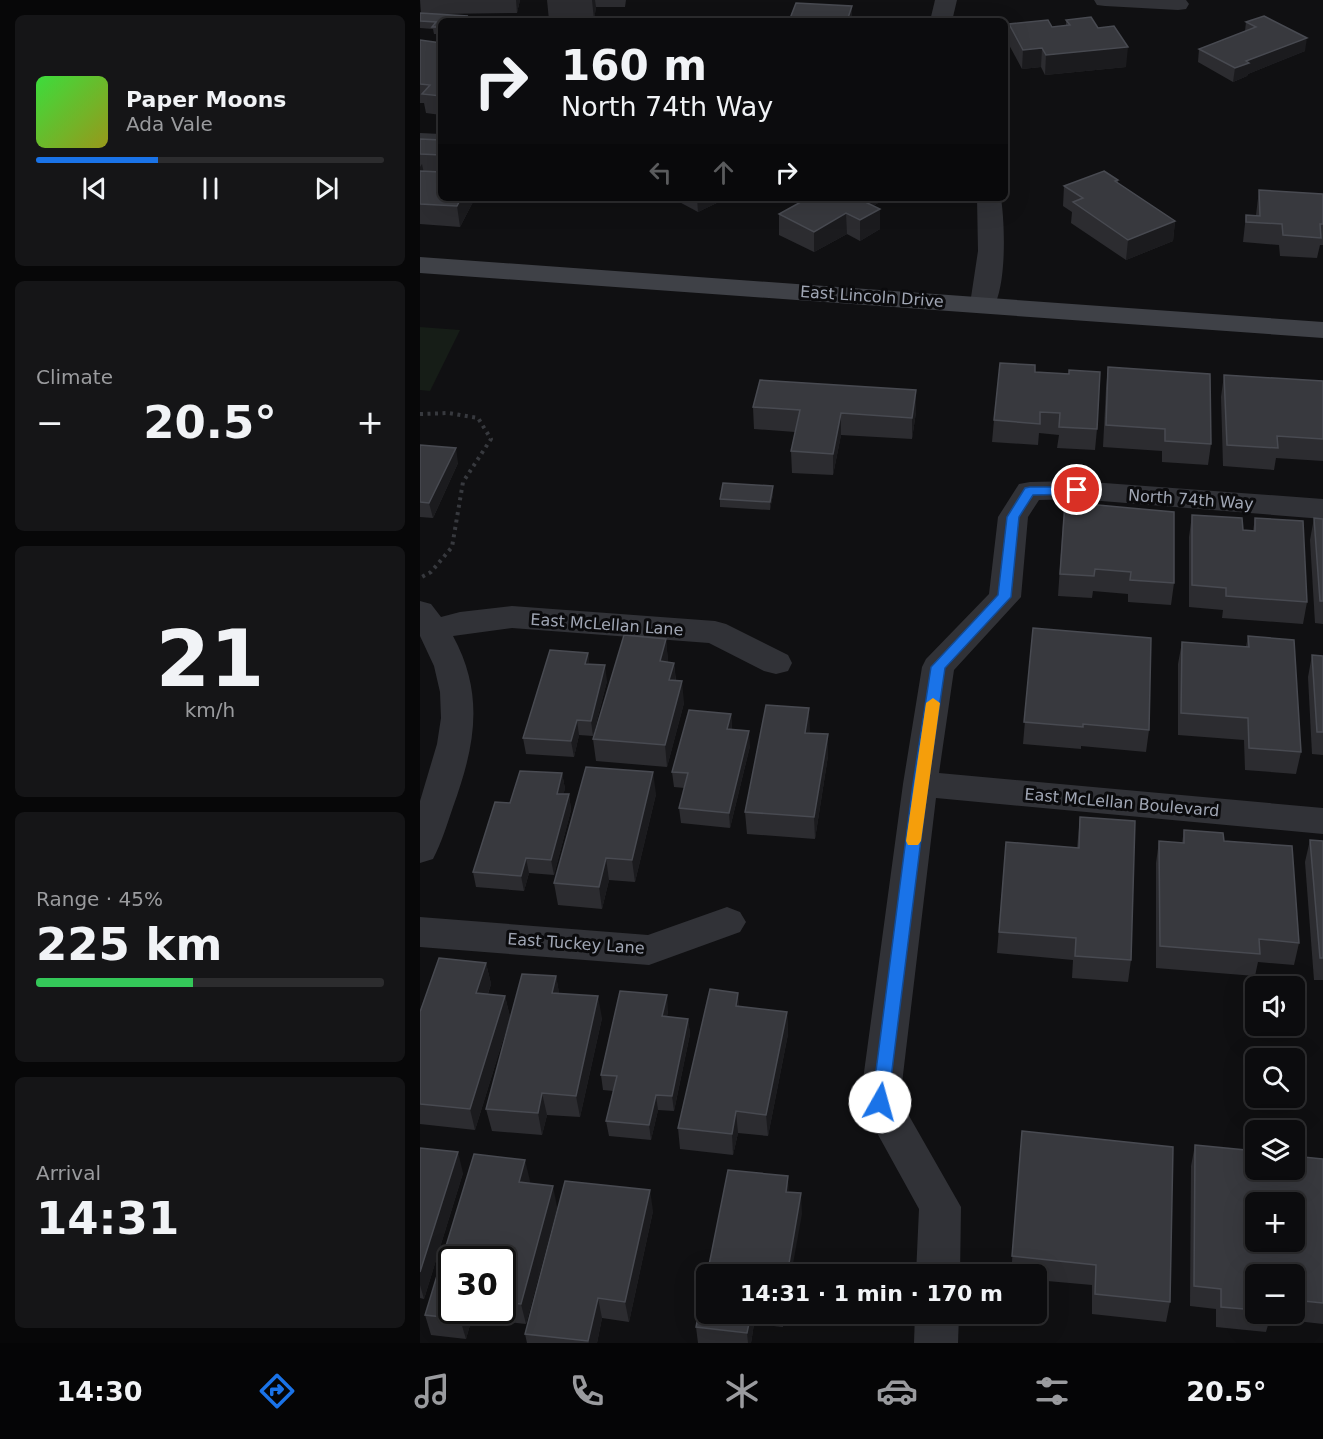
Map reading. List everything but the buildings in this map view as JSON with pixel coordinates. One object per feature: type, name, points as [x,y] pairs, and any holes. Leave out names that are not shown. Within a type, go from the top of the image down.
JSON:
[{"type":"main road","name":"East Lincoln Drive","points":[[420,265],[1323,330]]},
{"type":"street","points":[[942,18],[946,0]]},
{"type":"street","points":[[1105,0],[1178,4]]},
{"type":"street","points":[[982,304],[988,281],[991,237],[989,201]]},
{"type":"street","name":"North 74th Way","points":[[938,1264],[940,1208],[880,1102],[920,784],[938,667],[1005,597],[1013,517],[1030,491],[1077,490],[1323,509]]},
{"type":"street","name":"East McLellan Lane","points":[[427,622],[460,623],[512,617],[715,632],[776,663]]},
{"type":"street","points":[[420,849],[449,768],[457,738],[459,718],[455,680],[447,654],[427,622]]},
{"type":"street","name":"East McLellan Boulevard","points":[[920,784],[1323,821]]},
{"type":"street","name":"East Tuckey Lane","points":[[420,932],[649,950],[728,922]]},
{"type":"street","points":[[936,1343],[937,1324]]},
{"type":"lane","points":[[420,137],[438,138]]},
{"type":"path","points":[[420,414],[449,412],[478,418],[491,439],[463,482],[452,547],[431,572],[420,578]]},
{"type":"shaded area","points":[[420,327],[460,330],[430,391],[420,390]]},
{"type":"slow traffic","points":[[913,841],[933,703]]},
{"type":"route","points":[[880,1102],[920,784],[938,667],[1005,597],[1013,517],[1030,491],[1077,490]]}]
